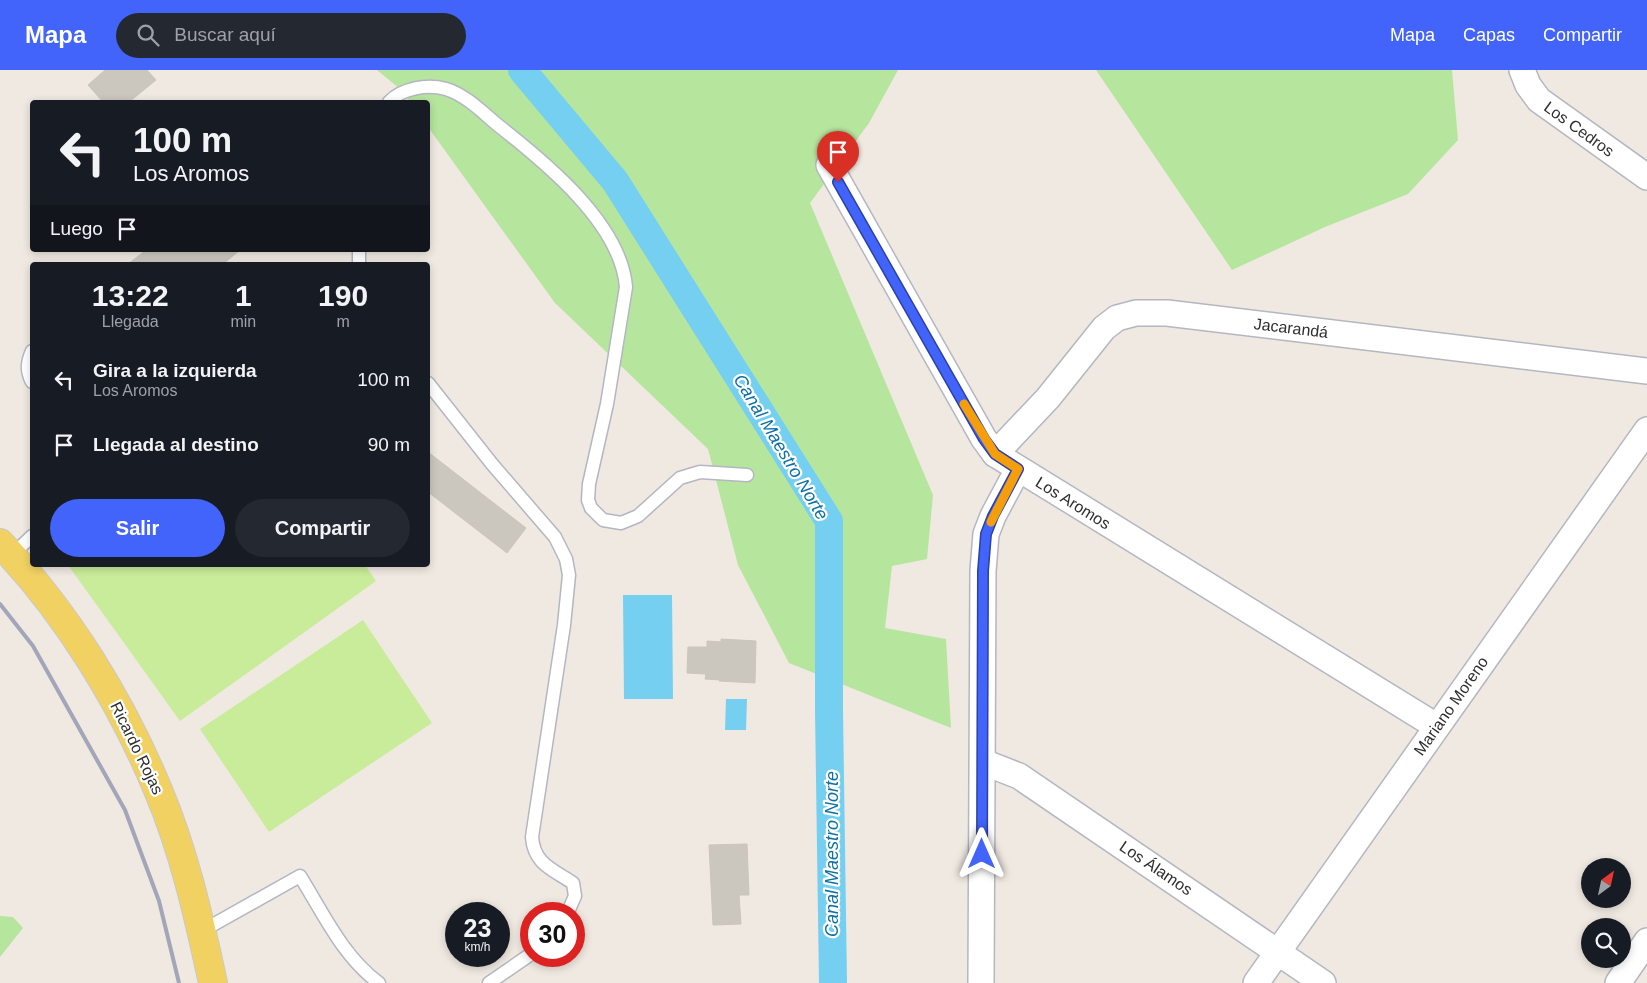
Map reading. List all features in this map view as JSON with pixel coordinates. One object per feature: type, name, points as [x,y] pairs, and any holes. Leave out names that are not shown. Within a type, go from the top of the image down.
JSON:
[{"type":"main road","name":"Ricardo Rojas","points":[[6,549],[48,600],[78,642],[133,735],[159,791],[180,854],[202,931],[213,983]]},
{"type":"street","name":"Los Cedros","points":[[1522,70],[1528,85],[1539,100],[1647,177]]},
{"type":"street","name":"Los Aromos","points":[[828,165],[984,439],[995,454],[1436,726]]},
{"type":"street","name":"Jacarandá","points":[[995,454],[1048,398],[1104,328],[1117,318],[1136,313],[1167,313],[1647,371]]},
{"type":"street","name":"Mariano Moreno","points":[[1256,983],[1647,430]]},
{"type":"street","points":[[981,983],[983,571],[986,534],[993,516],[1018,469]]},
{"type":"street","name":"Los Álamos","points":[[983,762],[1019,776],[1279,951],[1323,983]]},
{"type":"street","points":[[1618,983],[1647,941]]},
{"type":"lane","points":[[392,100],[408,90],[424,87],[445,89],[464,97],[546,163],[579,198],[613,244],[624,269],[626,287],[606,404],[587,492],[591,508],[596,515],[612,523],[629,521],[680,478],[700,472],[747,475]]},
{"type":"lane","points":[[30,356],[27,370],[30,377]]},
{"type":"lane","points":[[430,386],[492,464],[555,537],[566,559],[569,575],[564,625],[532,836],[533,851],[540,861],[573,883],[575,896],[572,902]]},
{"type":"lane","points":[[6,549],[30,537]]},
{"type":"lane","points":[[202,931],[300,876],[350,956],[366,974],[380,983]]},
{"type":"lane","points":[[489,983],[520,962]]},
{"type":"green space","points":[[377,70],[898,70],[869,123],[810,203],[933,495],[927,559],[892,566],[885,628],[946,639],[951,728],[789,663],[738,565],[708,449],[555,303],[430,130],[430,100],[408,100],[400,89]]},
{"type":"green space","points":[[1096,70],[1452,70],[1458,140],[1408,194],[1325,227],[1232,270]]},
{"type":"green space","points":[[69,567],[366,567],[376,581],[180,721]]},
{"type":"green space","points":[[363,620],[432,723],[269,832],[200,729]]},
{"type":"green space","points":[[0,916],[13,917],[23,928],[0,957]]},
{"type":"water","points":[[623,595],[672,595],[673,699],[624,699]]},
{"type":"water","points":[[726,699],[747,699],[746,730],[725,730]]},
{"type":"building","points":[[105,70],[147,70],[156,80],[131,100],[101,100],[88,85]]},
{"type":"building","points":[[143,252],[238,252],[226,262],[131,262]]},
{"type":"building","points":[[430,454],[526,528],[507,553],[430,494]]},
{"type":"building","points":[[721,639],[756,641],[755,683],[705,679],[706,674],[687,673],[688,647],[707,647],[707,641],[721,642]]},
{"type":"building","points":[[747,844],[749,895],[739,895],[741,924],[713,925],[709,845]]},
{"type":"waterway","name":"Canal Maestro Norte","points":[[522,70],[615,181],[829,521],[829,710],[833,983]]},
{"type":"railway","points":[[0,604],[33,646],[125,810],[159,901],[179,983]]},
{"type":"slow traffic","points":[[964,404],[995,454],[1018,469],[991,522]]},
{"type":"route","points":[[838,182],[984,439],[995,454],[1018,469],[993,516],[986,534],[983,571],[982,854]]}]
